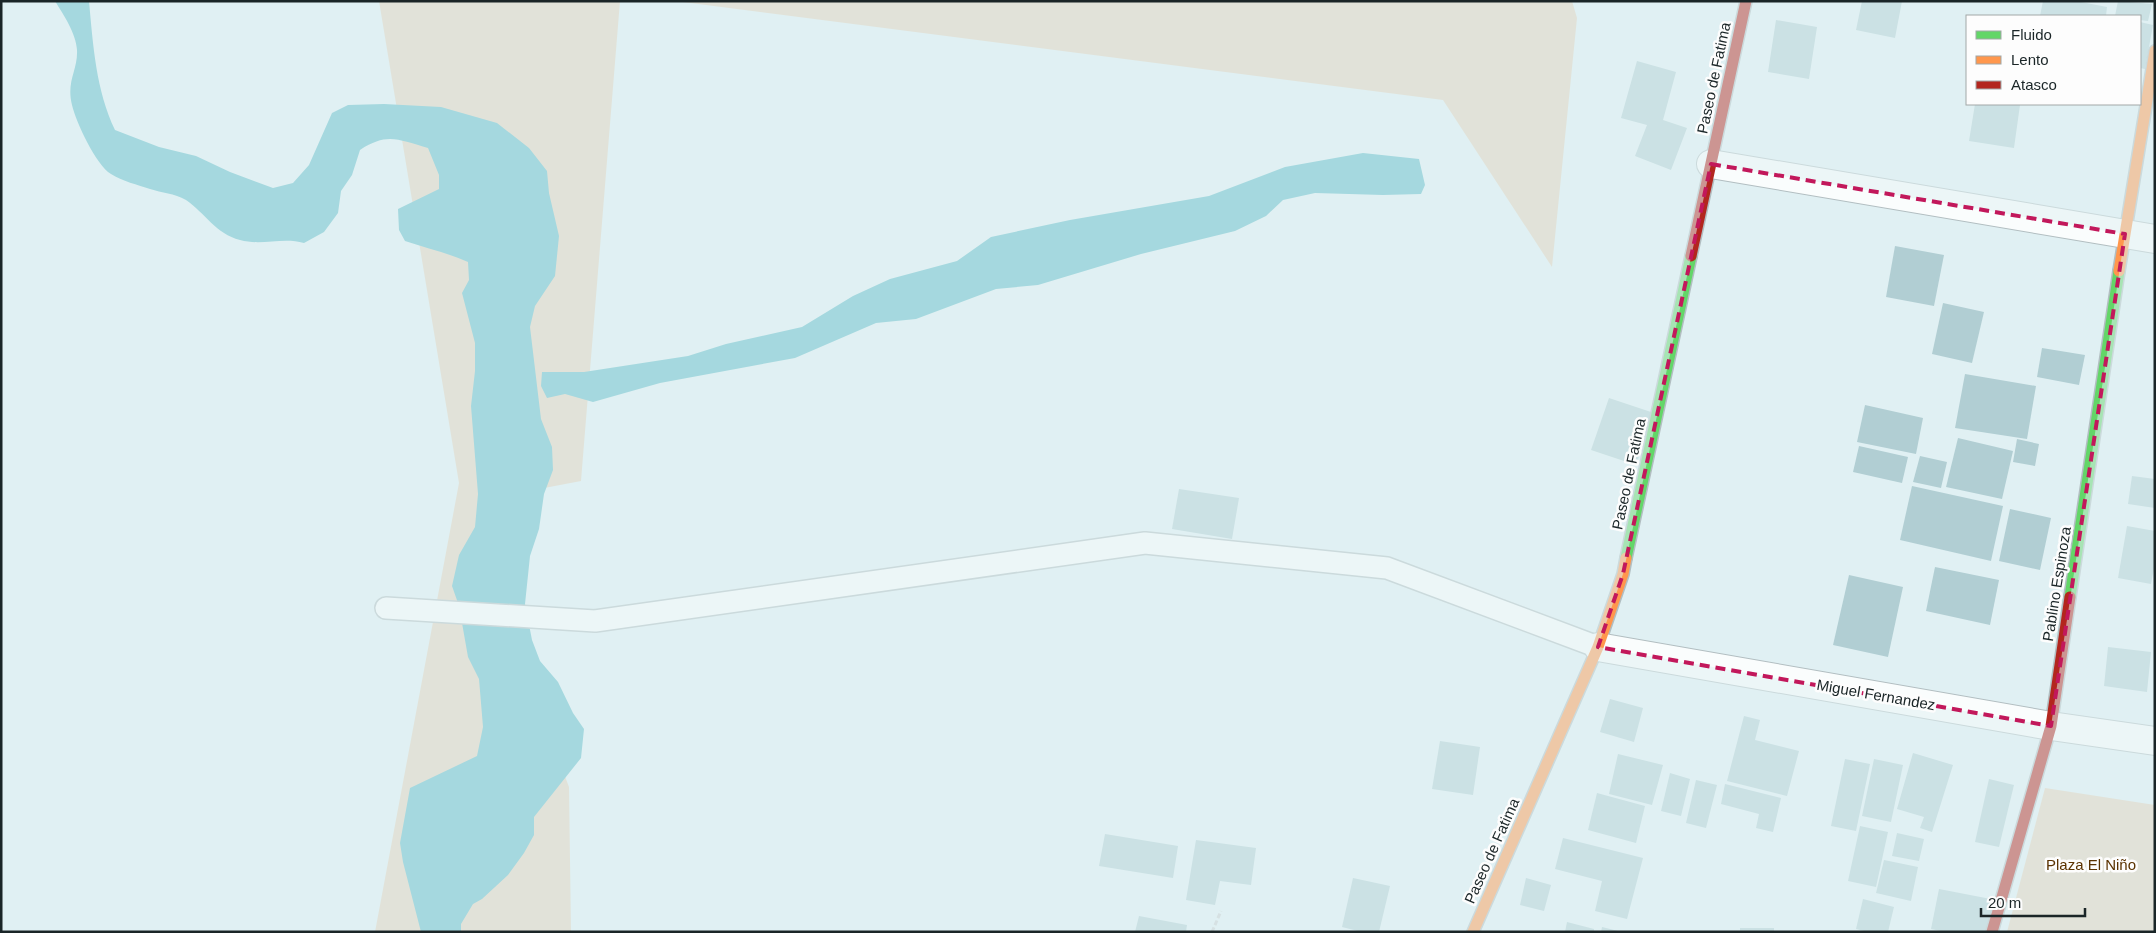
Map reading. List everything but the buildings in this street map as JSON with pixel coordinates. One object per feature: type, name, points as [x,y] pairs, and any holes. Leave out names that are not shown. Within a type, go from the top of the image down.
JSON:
[{"type":"street","name":"Paseo de Fatima","points":[[1473,932],[1598,647],[1624,574],[1746,1]]},
{"type":"street","name":"Pablino Espinoza","points":[[1992,932],[2051,726],[2125,234],[2155,51]]},
{"type":"street","points":[[1711,164],[2155,239]]},
{"type":"street","name":"Miguel Fernandez","points":[[1598,647],[2051,726],[2155,740]]},
{"type":"lane","points":[[386,608],[595,621],[1145,542],[1387,568],[1598,647]]},
{"type":"path","points":[[1212,932],[1221,911]]},
{"type":"highlighted area","points":[[1711,164],[2125,234],[2051,726],[1598,647],[1623,574]]},
{"type":"green space","points":[[379,1],[620,1],[581,481],[518,493],[518,650],[569,787],[571,932],[375,932],[459,483]]},
{"type":"green space","points":[[675,1],[1572,1],[1577,18],[1552,267],[1443,100]]},
{"type":"green space","name":"Plaza El Niño","points":[[2045,788],[2155,805],[2155,932],[2007,932]]},
{"type":"water","points":[[55,1],[89,1],[99,83],[115,130],[159,147],[196,156],[230,172],[273,188],[293,183],[309,165],[332,113],[348,105],[384,104],[441,107],[497,123],[529,148],[547,171],[549,193],[559,236],[555,276],[535,306],[530,327],[541,419],[552,447],[553,470],[544,494],[539,529],[530,556],[525,604],[532,640],[540,661],[558,682],[573,713],[584,729],[581,758],[534,817],[534,835],[524,853],[508,875],[482,899],[473,904],[461,924],[461,932],[421,932],[400,843],[410,788],[477,756],[483,727],[479,679],[468,657],[459,606],[452,586],[459,555],[475,527],[478,494],[471,406],[475,371],[475,343],[462,293],[469,280],[468,262],[405,241],[399,230],[398,209],[439,189],[439,175],[428,148],[401,140],[386,139],[370,144],[360,150],[352,175],[341,191],[338,213],[324,232],[304,243],[296,241],[248,242],[232,237],[217,228],[186,200],[120,179],[111,174],[99,162],[82,132],[72,105],[70,89],[77,50],[69,24]]},
{"type":"water","points":[[1363,153],[1419,159],[1425,185],[1421,194],[1315,193],[1283,200],[1266,216],[1235,231],[1141,254],[1038,285],[996,289],[916,319],[876,323],[795,358],[660,383],[593,402],[565,394],[547,398],[541,386],[542,372],[584,372],[688,356],[726,344],[802,327],[853,296],[890,279],[957,261],[991,237],[1070,220],[1209,196],[1285,167]]},
{"type":"traffic: fast","points":[[1626,558],[1691,256]]},
{"type":"traffic: fast","points":[[2070,597],[2119,271]]},
{"type":"traffic: slow","points":[[2119,271],[2155,51]]},
{"type":"traffic: slow","points":[[1473,932],[1598,647],[1623,574],[1626,558]]},
{"type":"traffic: jam","points":[[1691,256],[1746,1]]},
{"type":"traffic: jam","points":[[1992,932],[2051,726],[2070,597]]}]
